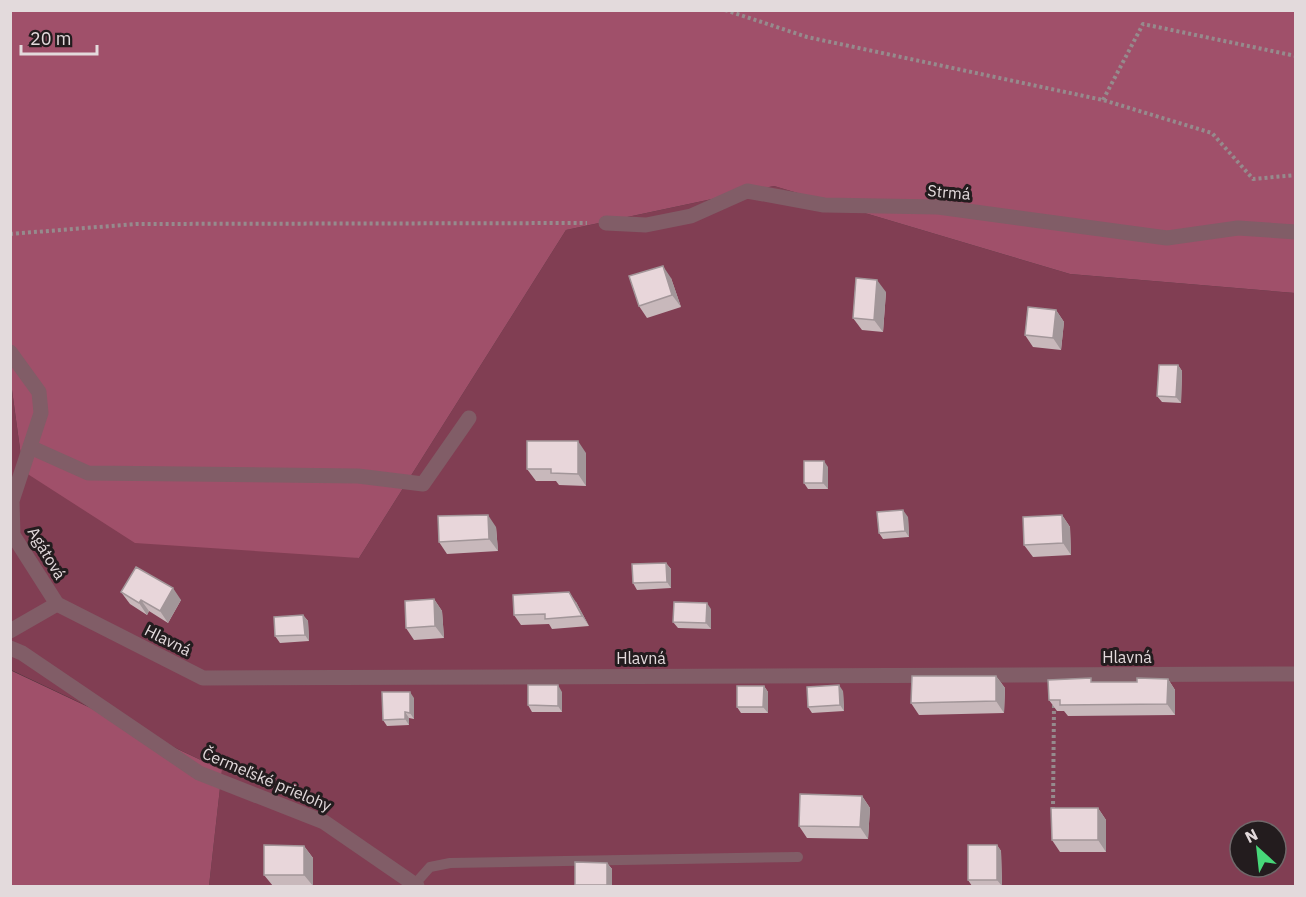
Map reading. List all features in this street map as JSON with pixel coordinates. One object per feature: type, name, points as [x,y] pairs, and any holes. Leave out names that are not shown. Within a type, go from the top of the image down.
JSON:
[{"type":"street","name":"Strmá","points":[[606,223],[646,225],[691,216],[747,191],[824,205],[938,207],[1167,238],[1238,228],[1296,232]]},
{"type":"street","name":"Agátová","points":[[10,352],[39,392],[41,413],[12,501],[13,535],[57,604]]},
{"type":"street","points":[[30,447],[88,472],[358,476],[423,484],[469,418]]},
{"type":"street","points":[[10,631],[57,604]]},
{"type":"street","name":"Hlavná","points":[[57,604],[203,678],[1296,674]]},
{"type":"street","name":"Čermeľské prielohy","points":[[10,648],[22,653],[199,772],[324,822],[416,886]]},
{"type":"lane","points":[[416,886],[430,867],[450,863],[798,857]]},
{"type":"path","points":[[725,10],[807,37],[1103,100],[1212,133],[1253,179],[1296,175]]},
{"type":"path","points":[[1103,100],[1143,24],[1296,56]]},
{"type":"path","points":[[10,234],[136,224],[606,223]]},
{"type":"path","points":[[1053,817],[1054,675]]},
{"type":"shaded area","points":[[10,11],[1295,11],[1295,293],[1070,274],[774,186],[566,230],[359,558],[135,543],[23,471],[10,375]]},
{"type":"shaded area","points":[[774,186],[1070,274],[1295,293],[1295,886],[209,886],[222,770],[11,670],[10,375],[23,471],[359,558],[566,230]]},
{"type":"shaded area","points":[[10,670],[222,770],[209,886],[11,886]]},
{"type":"building","points":[[663,266],[672,295],[639,306],[629,276]]},
{"type":"building","points":[[856,278],[877,280],[874,320],[853,318]]},
{"type":"building","points":[[1028,307],[1056,310],[1053,338],[1025,335]]},
{"type":"building","points":[[1159,365],[1178,365],[1176,397],[1157,396]]},
{"type":"building","points":[[527,441],[578,441],[578,474],[551,473],[551,469],[527,469]]},
{"type":"building","points":[[804,461],[824,461],[823,483],[804,483]]},
{"type":"building","points":[[903,510],[905,531],[879,533],[877,512]]},
{"type":"building","points":[[488,515],[489,539],[439,542],[438,516]]},
{"type":"building","points":[[1062,515],[1063,543],[1024,545],[1023,517]]},
{"type":"building","points":[[666,563],[667,582],[633,583],[632,564]]},
{"type":"building","points":[[136,567],[173,588],[160,611],[141,600],[139,603],[121,592]]},
{"type":"building","points":[[569,592],[582,616],[545,619],[545,614],[514,615],[513,595]]},
{"type":"building","points":[[434,599],[435,626],[406,628],[405,601]]},
{"type":"building","points":[[674,602],[707,603],[706,623],[673,622]]},
{"type":"building","points":[[303,615],[305,635],[275,636],[274,617]]},
{"type":"building","points":[[912,676],[996,676],[996,701],[911,703]]},
{"type":"building","points":[[1091,678],[1091,682],[1137,682],[1137,678],[1168,679],[1167,704],[1060,705],[1060,700],[1049,700],[1048,680]]},
{"type":"building","points":[[528,685],[558,685],[558,706],[528,705]]},
{"type":"building","points":[[839,685],[840,705],[808,707],[807,687]]},
{"type":"building","points":[[737,686],[764,686],[763,707],[737,707]]},
{"type":"building","points":[[382,692],[410,692],[410,713],[405,712],[405,719],[383,720]]},
{"type":"building","points":[[800,794],[862,796],[860,827],[799,826]]},
{"type":"building","points":[[1051,808],[1098,808],[1098,840],[1052,840]]},
{"type":"building","points":[[264,845],[304,846],[304,875],[264,875]]},
{"type":"building","points":[[968,845],[997,845],[997,880],[968,880]]},
{"type":"building","points":[[575,862],[607,863],[607,885],[575,885]]}]
